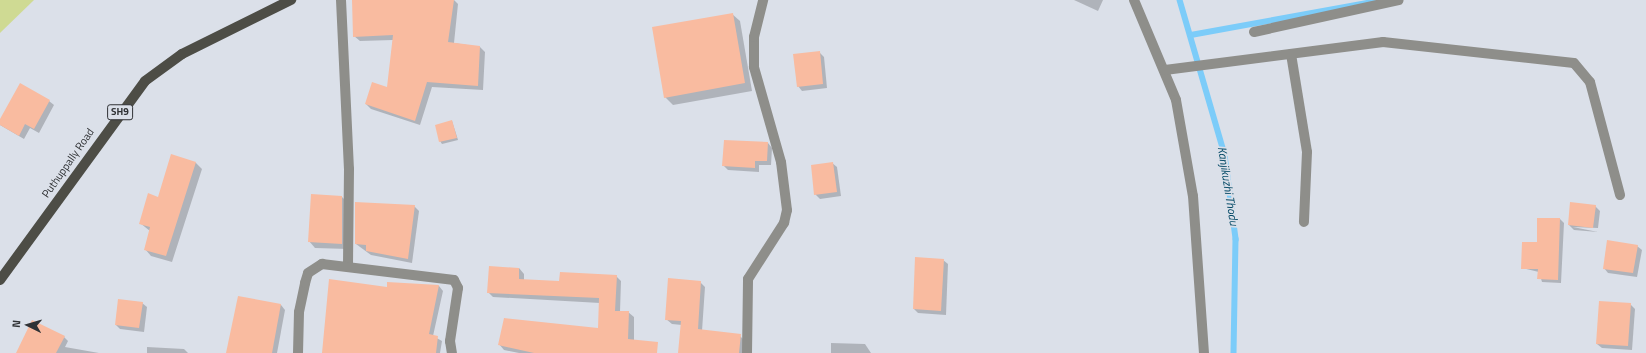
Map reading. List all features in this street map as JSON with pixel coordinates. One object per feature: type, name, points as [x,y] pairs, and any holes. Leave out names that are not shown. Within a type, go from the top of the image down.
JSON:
[{"type":"main road","name":"Puthuppally Road","points":[[0,280],[145,81],[182,54],[291,0]]},
{"type":"street","points":[[341,0],[349,169],[348,265]]},
{"type":"street","points":[[748,353],[748,279],[784,223],[787,210],[781,162],[754,67],[754,37],[763,0]]},
{"type":"street","points":[[1134,0],[1165,70],[1176,100],[1194,196],[1204,353]]},
{"type":"street","points":[[1254,32],[1399,0]]},
{"type":"street","points":[[1165,70],[1383,42],[1574,63],[1590,82],[1620,195]]},
{"type":"street","points":[[1291,54],[1307,152],[1304,222]]},
{"type":"street","points":[[298,353],[299,312],[308,273],[322,264],[348,265],[454,280],[458,288],[450,341],[452,353]]},
{"type":"green space","points":[[0,0],[34,0],[0,33]]},
{"type":"building","points":[[352,0],[454,0],[448,42],[480,46],[478,86],[427,82],[415,121],[365,104],[372,82],[387,87],[393,35],[353,37]]},
{"type":"building","points":[[733,13],[745,83],[664,98],[652,27]]},
{"type":"building","points":[[820,51],[823,84],[797,87],[793,54]]},
{"type":"building","points":[[20,83],[50,100],[34,129],[25,124],[19,136],[0,125],[0,119]]},
{"type":"building","points":[[452,120],[457,138],[439,142],[435,125]]},
{"type":"building","points":[[724,140],[768,142],[767,161],[755,161],[755,168],[722,166]]},
{"type":"building","points":[[171,154],[196,162],[166,256],[144,250],[150,227],[139,224],[148,193],[158,197]]},
{"type":"building","points":[[833,162],[837,192],[814,195],[811,165]]},
{"type":"building","points":[[311,194],[342,196],[342,244],[308,242]]},
{"type":"building","points":[[355,202],[415,205],[408,259],[366,251],[366,245],[355,244]]},
{"type":"building","points":[[1570,202],[1596,205],[1593,228],[1568,225]]},
{"type":"building","points":[[1537,218],[1560,218],[1558,280],[1537,279],[1538,269],[1521,269],[1522,242],[1537,242]]},
{"type":"building","points":[[1607,240],[1638,245],[1633,273],[1603,269]]},
{"type":"building","points":[[915,257],[944,259],[941,311],[913,309]]},
{"type":"building","points":[[489,266],[519,268],[519,279],[559,281],[560,272],[617,275],[615,311],[629,311],[628,339],[658,342],[657,353],[534,353],[498,345],[504,318],[598,328],[599,298],[487,293]]},
{"type":"building","points":[[668,278],[701,281],[698,329],[741,334],[739,353],[678,353],[681,321],[665,320]]},
{"type":"building","points":[[329,279],[387,287],[387,282],[439,285],[429,334],[438,336],[436,353],[322,353]]},
{"type":"building","points":[[238,296],[281,304],[272,353],[226,353]]},
{"type":"building","points":[[118,299],[143,302],[139,328],[115,325]]},
{"type":"building","points":[[1599,301],[1631,303],[1628,346],[1596,344]]},
{"type":"building","points":[[32,320],[65,336],[56,353],[16,353]]},
{"type":"waterway","name":"Kanjikuzhi Thodu","points":[[1180,0],[1225,155],[1236,239],[1234,353]]},
{"type":"waterway","points":[[1191,35],[1373,2]]}]
